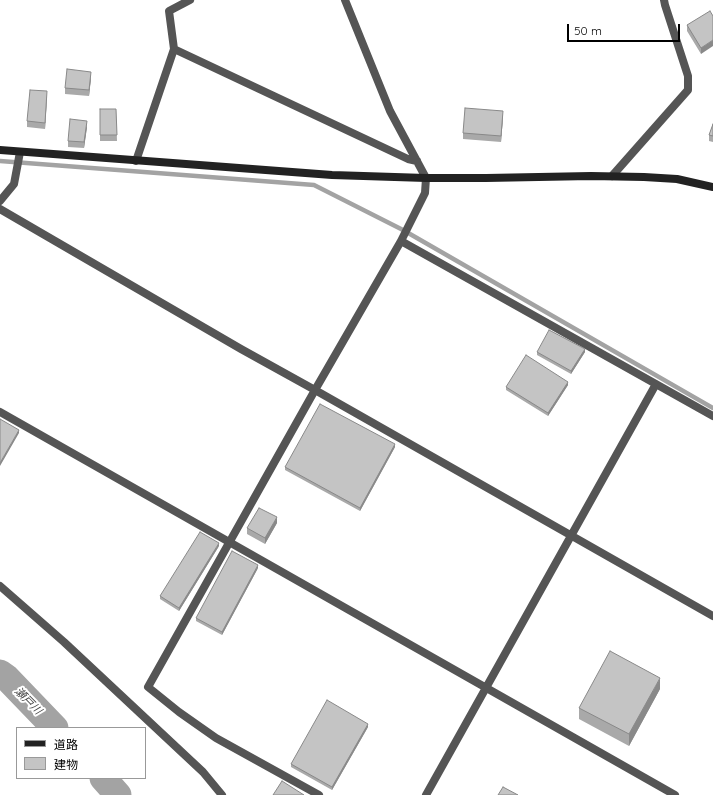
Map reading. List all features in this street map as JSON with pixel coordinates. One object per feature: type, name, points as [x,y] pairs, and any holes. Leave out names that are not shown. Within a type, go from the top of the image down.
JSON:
[{"type":"street","points":[[136,161],[174,49],[168,11],[190,0]]},
{"type":"street","points":[[319,795],[216,738],[179,712],[148,687],[315,390],[401,241],[425,193],[426,178],[390,111],[345,0]]},
{"type":"street","points":[[612,176],[688,90],[688,76],[664,0]]},
{"type":"street","points":[[174,49],[408,159],[417,161]]},
{"type":"street","points":[[0,150],[325,174],[426,178],[644,177],[677,179],[713,187]]},
{"type":"street","points":[[0,201],[14,184],[20,152]]},
{"type":"street","points":[[0,209],[241,349],[713,616]]},
{"type":"street","points":[[401,241],[713,416]]},
{"type":"street","points":[[426,795],[656,384]]},
{"type":"street","points":[[0,412],[675,795]]},
{"type":"street","points":[[0,586],[64,642],[197,767],[222,795]]},
{"type":"building","points":[[710,11],[713,16],[713,40],[701,48],[687,25]]},
{"type":"building","points":[[67,69],[91,72],[89,90],[65,88]]},
{"type":"building","points":[[30,90],[47,91],[45,123],[27,121]]},
{"type":"building","points":[[465,108],[503,111],[501,136],[463,133]]},
{"type":"building","points":[[100,109],[116,109],[117,135],[100,135]]},
{"type":"building","points":[[70,119],[87,121],[84,142],[68,141]]},
{"type":"building","points":[[713,124],[713,136],[709,135]]},
{"type":"building","points":[[549,330],[585,349],[571,371],[537,352]]},
{"type":"building","points":[[526,355],[568,382],[548,413],[506,387]]},
{"type":"building","points":[[320,404],[395,444],[360,508],[285,467]]},
{"type":"building","points":[[0,419],[19,430],[0,463]]},
{"type":"building","points":[[259,508],[277,517],[265,538],[247,528]]},
{"type":"building","points":[[200,532],[219,543],[179,608],[160,596]]},
{"type":"building","points":[[232,551],[258,565],[222,632],[196,618]]},
{"type":"building","points":[[610,651],[660,678],[629,734],[579,708]]},
{"type":"building","points":[[327,700],[368,724],[332,787],[291,764]]},
{"type":"building","points":[[282,781],[304,795],[273,795]]},
{"type":"building","points":[[503,787],[518,795],[498,795]]},
{"type":"waterway","points":[[0,161],[314,185],[403,230],[713,408]]},
{"type":"waterway","name":"瀬戸川","points":[[0,673],[7,678],[54,727]]},
{"type":"waterway","name":"瀬戸川","points":[[104,779],[118,795]]}]
